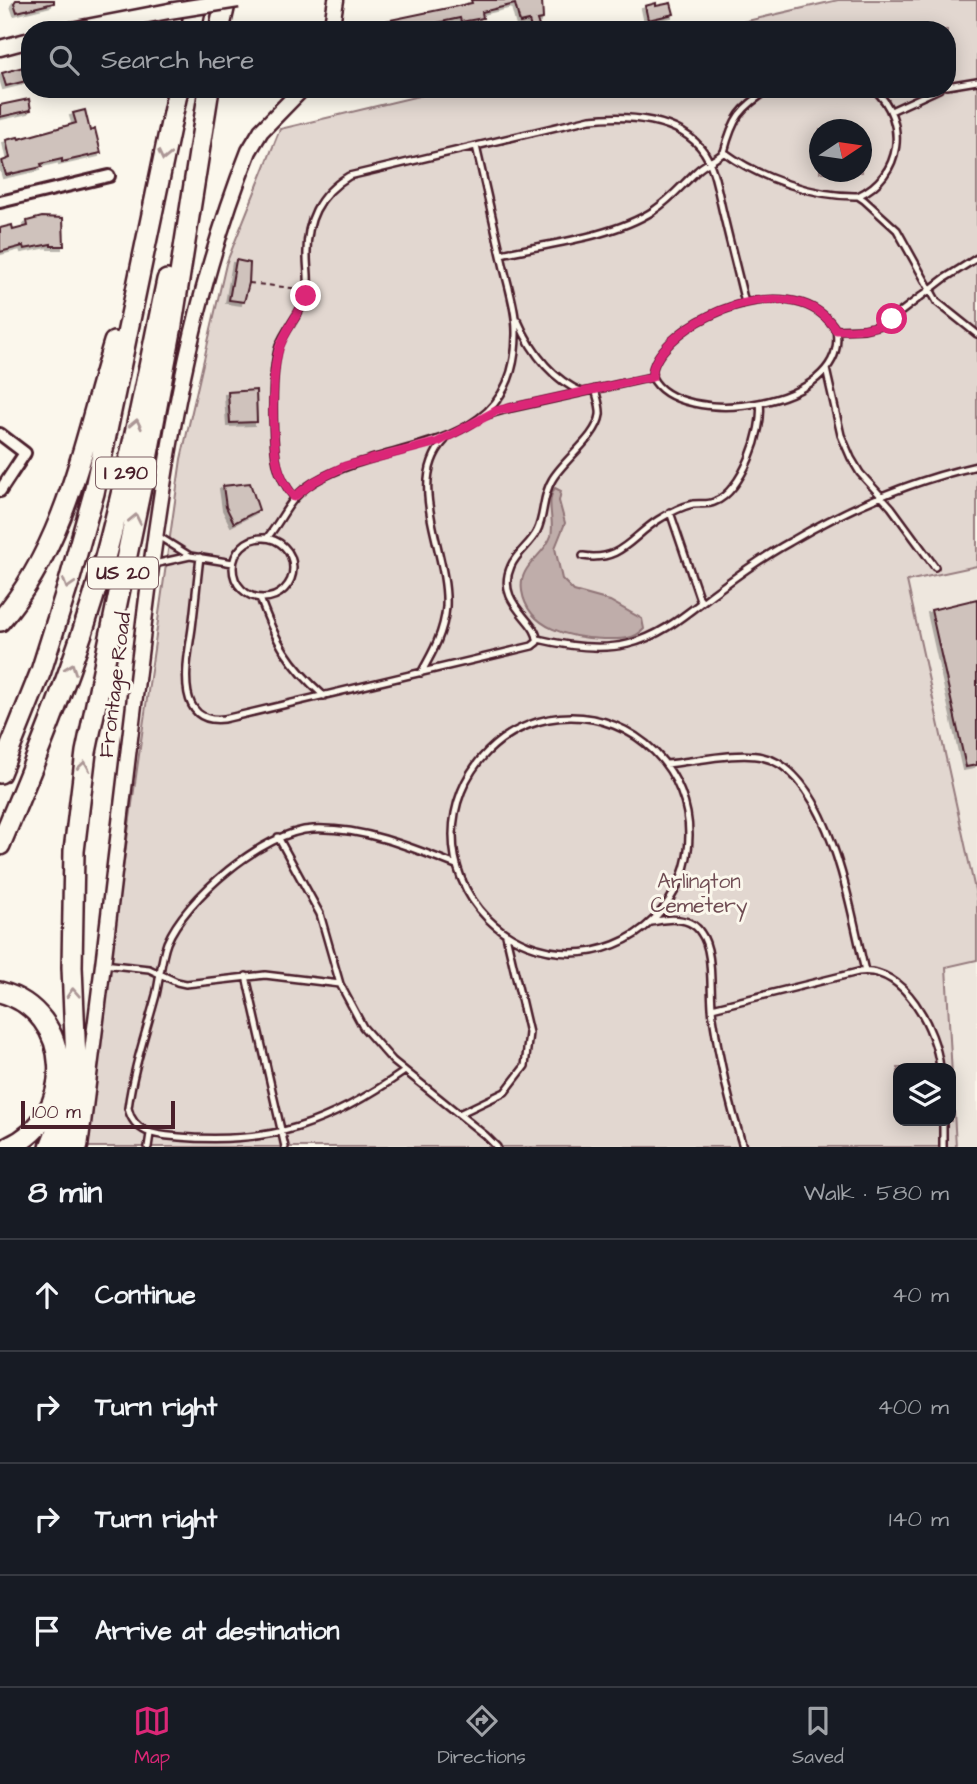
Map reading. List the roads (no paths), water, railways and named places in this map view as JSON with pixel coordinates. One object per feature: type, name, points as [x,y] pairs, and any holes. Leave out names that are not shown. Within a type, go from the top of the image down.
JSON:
[{"type":"highway","points":[[193,21],[197,0]]},
{"type":"highway","points":[[221,21],[226,0]]},
{"type":"highway","name":"I 290","points":[[0,773],[41,671],[94,493],[176,98]]},
{"type":"highway","name":"I 290","points":[[0,845],[52,720],[103,566],[122,492],[206,98]]},
{"type":"highway","name":"US 20","points":[[67,1147],[76,1061],[72,913],[79,798],[171,331],[207,98]]},
{"type":"highway","points":[[0,621],[21,592],[37,563],[69,494],[148,230]]},
{"type":"highway","points":[[0,992],[21,1001],[45,1025],[58,1056],[60,1073],[50,1109],[26,1137],[9,1147]]},
{"type":"highway","points":[[50,1147],[72,1088],[76,1061]]},
{"type":"street","points":[[117,21],[238,0]]},
{"type":"street","points":[[332,21],[336,0]]},
{"type":"street","points":[[0,48],[21,42]]},
{"type":"street","name":"Frontage Road","points":[[80,1147],[151,564],[175,421],[198,309],[249,151],[261,131],[293,98]]},
{"type":"street","points":[[0,202],[109,176]]},
{"type":"street","points":[[0,434],[25,453],[0,491]]},
{"type":"lane","points":[[956,84],[977,81]]},
{"type":"lane","points":[[501,254],[609,230],[632,222],[666,202],[709,162],[724,152],[734,119],[756,98]]},
{"type":"lane","points":[[858,196],[875,186],[892,162],[896,132],[891,111],[881,98]]},
{"type":"lane","points":[[891,111],[919,98]]},
{"type":"lane","points":[[294,497],[285,486],[277,465],[274,436],[274,374],[279,346],[298,314],[308,290],[307,245],[310,222],[318,203],[335,184],[366,170],[590,119],[631,116],[653,121],[679,132],[699,146],[709,162],[745,303]]},
{"type":"lane","points":[[476,146],[515,315],[531,346],[551,371],[582,392]]},
{"type":"lane","points":[[724,152],[741,163],[806,191],[858,196],[897,230],[937,302],[977,334]]},
{"type":"lane","points":[[836,330],[864,329],[885,324],[977,258]]},
{"type":"lane","points":[[774,300],[796,302],[822,314],[836,330],[835,352],[826,369],[802,389],[760,403],[730,407],[696,404],[667,392],[655,383],[652,377],[654,363],[683,331],[712,313],[745,303],[774,300]]},
{"type":"lane","points":[[483,416],[494,404],[507,380],[514,350],[515,315]]},
{"type":"lane","points":[[826,369],[841,435],[860,473],[891,507],[935,567]]},
{"type":"lane","points":[[267,537],[294,497],[315,481],[345,466],[447,438],[483,416],[510,408],[652,377]]},
{"type":"lane","points":[[595,389],[599,419],[590,434],[553,477],[546,492],[538,529],[515,559],[509,572],[508,587],[513,604],[538,639],[577,647],[627,644],[675,623],[788,543],[834,517],[920,481],[977,466]]},
{"type":"lane","points":[[583,556],[606,557],[615,554],[670,512],[691,505],[713,503],[726,494],[743,471],[755,441],[761,422],[760,403]]},
{"type":"lane","points":[[421,673],[439,639],[446,609],[445,575],[426,491],[426,479],[434,456],[447,438]]},
{"type":"lane","points":[[670,512],[701,603]]},
{"type":"lane","points":[[156,535],[190,556]]},
{"type":"lane","points":[[267,537],[287,550],[292,561],[292,574],[288,585],[278,594],[260,598],[239,587],[234,577],[233,563],[237,552],[247,541],[267,537]]},
{"type":"lane","points":[[151,564],[190,556],[233,563]]},
{"type":"lane","points":[[200,557],[185,678],[187,694],[195,709],[208,719],[215,720],[421,673],[532,646],[538,639]]},
{"type":"lane","points":[[260,598],[286,656],[324,696]]},
{"type":"lane","points":[[562,716],[587,718],[629,732],[666,764],[687,811],[689,836],[679,883],[651,922],[631,937],[608,948],[583,953],[559,953],[536,948],[506,935],[480,911],[467,892],[456,865],[454,818],[459,796],[469,774],[486,752],[509,733],[536,721],[562,716]]},
{"type":"lane","points":[[666,764],[754,755],[771,759],[789,770],[812,801],[833,843],[865,971]]},
{"type":"lane","points":[[405,1071],[373,1093],[327,1117],[282,1132],[256,1137],[217,1139],[150,1134],[133,1122],[128,1108],[167,943],[185,915],[234,866],[278,837],[300,830],[341,831],[396,842],[456,865]]},
{"type":"lane","points":[[278,837],[320,914],[340,984],[370,1037],[405,1071],[496,1147]]},
{"type":"lane","points":[[651,922],[683,921],[695,925],[702,934],[709,953],[717,1041],[743,1147]]},
{"type":"lane","points":[[458,1114],[505,1091],[526,1066],[529,1033],[506,935]]},
{"type":"lane","points":[[103,964],[149,969],[186,984],[246,976],[280,976],[340,984]]},
{"type":"lane","points":[[712,1008],[865,971],[888,978],[913,1001],[930,1030],[939,1063]]},
{"type":"lane","points":[[246,976],[285,1147]]},
{"type":"lane","points":[[943,1126],[943,1147]]},
{"type":"lane","points":[[148,1147],[150,1134]]},
{"type":"park label","name":"Arlington Cemetery","points":[[699,893]]}]
